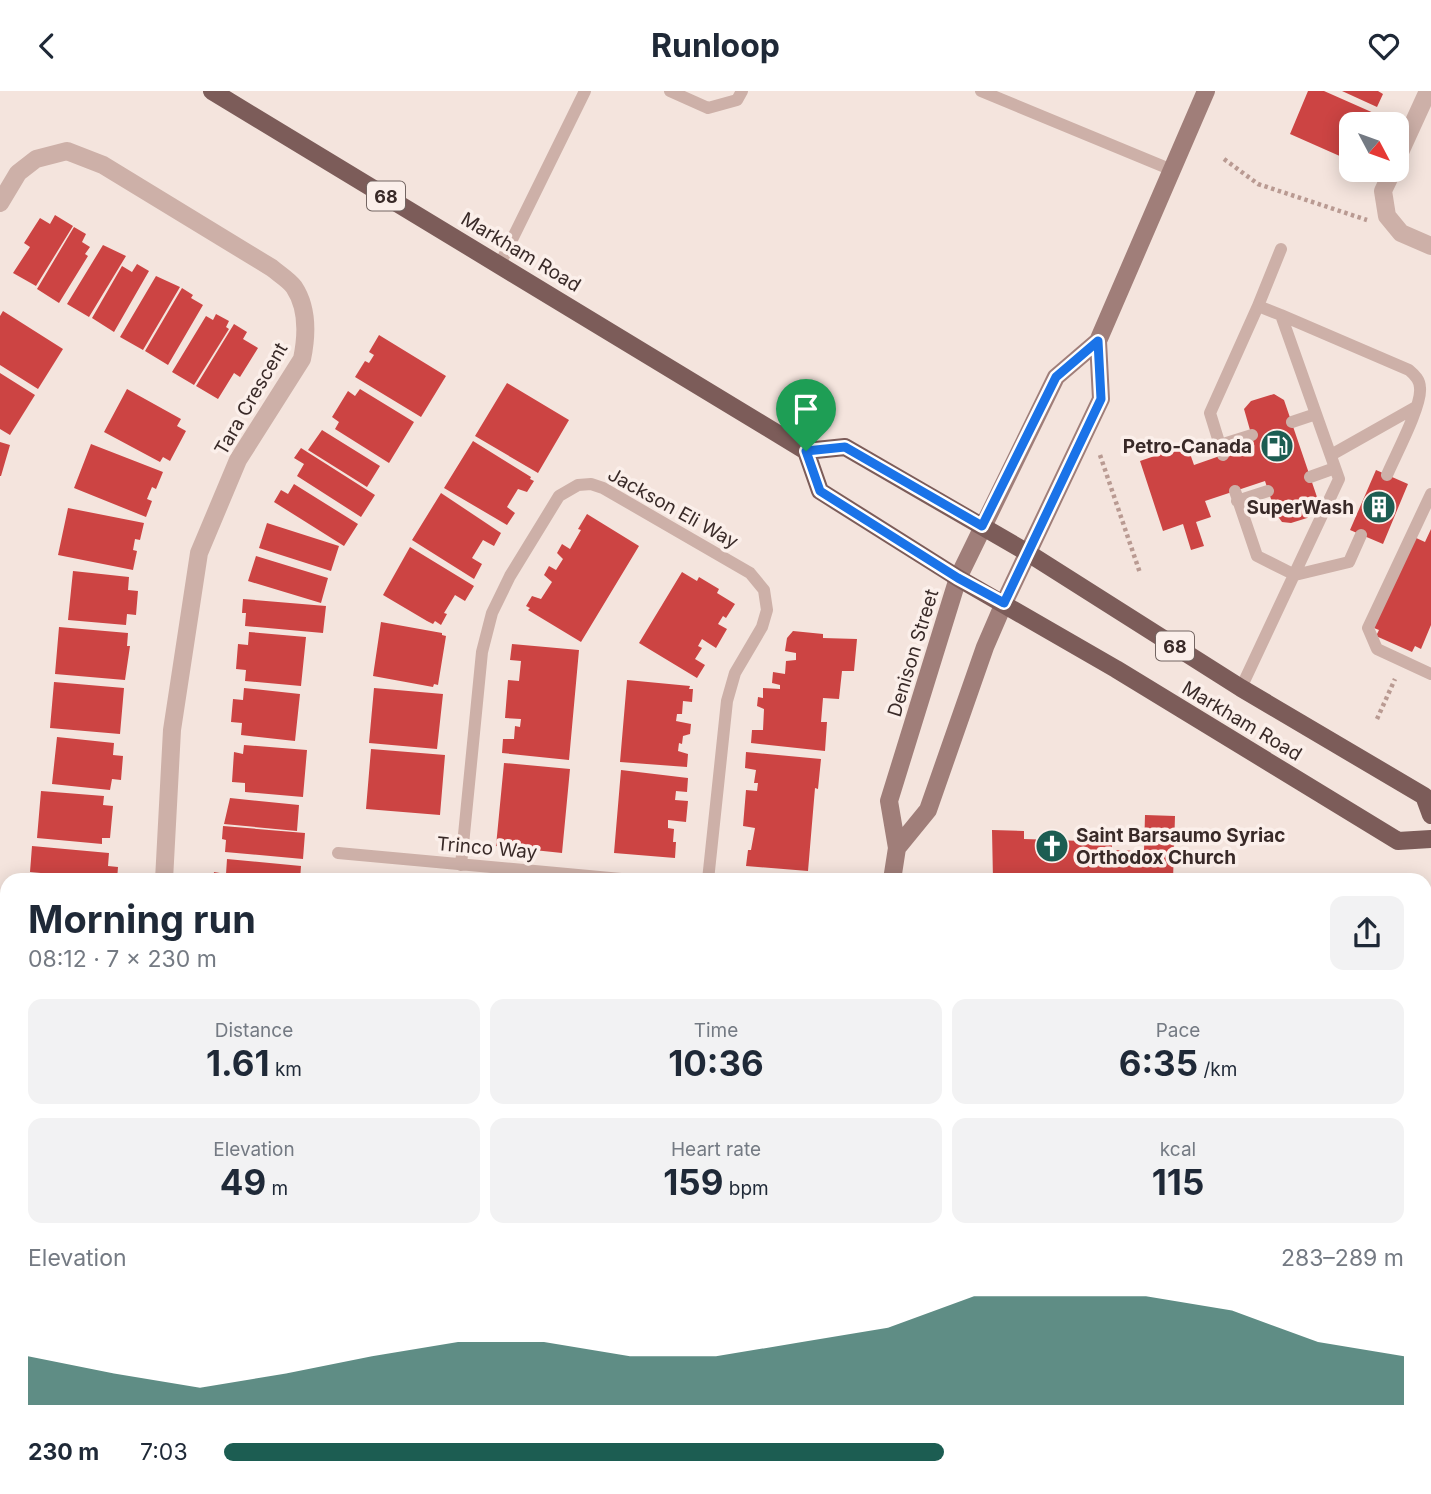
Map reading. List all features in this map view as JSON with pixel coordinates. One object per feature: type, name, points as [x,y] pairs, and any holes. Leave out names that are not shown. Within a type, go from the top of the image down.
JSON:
[{"type":"main road","name":"Markham Road","points":[[212,91],[806,451],[845,447],[1028,553],[1241,688],[1424,796],[1431,815]]},
{"type":"main road","name":"Markham Road","points":[[806,451],[820,491],[958,578],[1004,603],[1398,841],[1431,839]]},
{"type":"street","name":"Denison Street","points":[[893,873],[897,848],[890,801],[958,578],[1056,377],[1098,341],[1206,91]]},
{"type":"street","points":[[1409,132],[1427,91]]},
{"type":"street","name":"Tara Crescent","points":[[0,204],[18,173],[36,159],[67,151],[103,165],[272,268],[293,286],[304,309],[306,341],[302,359],[238,460],[199,553],[172,730],[164,873]]},
{"type":"street","points":[[1387,182],[1383,191],[1387,216],[1401,233],[1431,246]]},
{"type":"street","name":"Denison Street","points":[[897,848],[928,810],[985,647],[1101,399],[1098,341]]},
{"type":"lane","points":[[500,264],[585,91]]},
{"type":"lane","points":[[670,91],[708,108],[737,100],[742,91]]},
{"type":"lane","points":[[981,91],[1172,170]]},
{"type":"lane","points":[[1252,435],[1222,450],[1210,413],[1258,306],[1280,249]]},
{"type":"lane","points":[[1258,306],[1409,370],[1420,384],[1420,399],[1387,475]]},
{"type":"lane","points":[[1241,688],[1339,479],[1280,315]]},
{"type":"lane","points":[[1310,477],[1416,407]]},
{"type":"lane","points":[[1292,422],[1316,414]]},
{"type":"lane","name":"Jackson Eli Way","points":[[461,865],[482,652],[492,613],[510,576],[557,499],[575,486],[591,484],[603,488],[750,573],[760,583],[766,596],[765,621],[741,660],[727,701],[709,873]]},
{"type":"lane","points":[[1268,491],[1236,496],[1257,556],[1295,575],[1349,562],[1361,535]]},
{"type":"lane","points":[[1431,494],[1368,628],[1377,649],[1431,674]]},
{"type":"lane","name":"Trinco Way","points":[[338,853],[552,873]]},
{"type":"path","points":[[1224,159],[1258,184],[1377,224],[1387,216]]},
{"type":"path","points":[[1097,448],[1140,573]]},
{"type":"path","points":[[1377,719],[1403,662]]},
{"type":"building","points":[[1308,91],[1324,91],[1371,112],[1339,112],[1339,156],[1290,134]]},
{"type":"building","points":[[1342,91],[1378,91],[1383,94],[1377,107]]},
{"type":"building","points":[[55,215],[73,226],[36,286],[13,273],[30,247],[24,243],[40,218],[50,224]]},
{"type":"building","points":[[74,227],[86,234],[82,242],[90,247],[85,254],[88,256],[59,303],[37,289]]},
{"type":"building","points":[[103,245],[126,256],[89,317],[67,304]]},
{"type":"building","points":[[137,264],[149,271],[114,332],[92,318],[122,266],[132,272]]},
{"type":"building","points":[[156,276],[180,287],[143,350],[120,337]]},
{"type":"building","points":[[182,288],[193,295],[191,298],[203,305],[168,365],[145,351]]},
{"type":"building","points":[[3,311],[63,349],[38,389],[0,365],[0,316]]},
{"type":"building","points":[[216,314],[229,321],[226,327],[229,329],[194,385],[172,372],[206,316],[213,320]]},
{"type":"building","points":[[234,324],[247,332],[243,339],[258,348],[240,377],[234,373],[218,399],[196,386]]},
{"type":"building","points":[[379,335],[446,376],[421,417],[355,377],[365,361],[369,363],[374,355],[369,352]]},
{"type":"building","points":[[0,373],[35,395],[10,435],[0,429]]},
{"type":"building","points":[[507,383],[569,420],[538,473],[475,436]]},
{"type":"building","points":[[127,389],[181,419],[177,426],[186,431],[170,461],[163,457],[160,462],[104,432]]},
{"type":"building","points":[[360,389],[414,422],[389,463],[335,429],[339,422],[332,417],[348,391],[355,396]]},
{"type":"building","points":[[1274,394],[1284,400],[1318,500],[1317,509],[1307,518],[1291,523],[1282,522],[1276,514],[1265,481],[1205,501],[1211,517],[1196,522],[1204,546],[1191,550],[1183,524],[1163,531],[1140,461],[1187,445],[1194,465],[1254,444],[1244,409],[1251,401]]},
{"type":"building","points":[[322,430],[380,466],[367,487],[308,450]]},
{"type":"building","points":[[473,441],[534,481],[527,492],[518,489],[507,507],[515,513],[507,525],[444,488]]},
{"type":"building","points":[[0,442],[10,445],[1,476],[0,476]]},
{"type":"building","points":[[91,444],[163,472],[156,489],[152,487],[147,499],[152,501],[146,517],[74,488]]},
{"type":"building","points":[[301,448],[375,495],[361,517],[297,476],[304,464],[294,458]]},
{"type":"building","name":"SuperWash","points":[[1376,470],[1408,484],[1383,544],[1350,530]]},
{"type":"building","points":[[294,484],[358,524],[344,546],[274,502],[281,490],[288,494]]},
{"type":"building","points":[[441,493],[501,533],[494,546],[483,540],[472,558],[482,564],[474,579],[412,540]]},
{"type":"building","points":[[68,508],[144,523],[140,540],[135,539],[133,550],[137,551],[133,570],[58,555]]},
{"type":"building","points":[[587,514],[639,546],[581,642],[528,610],[530,608],[526,606],[532,596],[541,599],[552,582],[544,575],[549,566],[556,570],[563,559],[557,553],[562,544],[570,549]]},
{"type":"building","points":[[267,523],[339,546],[331,571],[259,548]]},
{"type":"building","points":[[1431,529],[1431,625],[1421,649],[1415,646],[1412,652],[1376,636],[1379,630],[1374,628],[1414,537],[1425,542]]},
{"type":"building","points":[[410,547],[474,586],[465,601],[455,595],[444,613],[447,614],[441,625],[435,621],[433,624],[427,621],[383,595]]},
{"type":"building","points":[[256,556],[328,578],[321,603],[248,581]]},
{"type":"building","points":[[73,571],[129,577],[128,590],[138,591],[136,615],[127,614],[126,625],[68,620]]},
{"type":"building","points":[[682,572],[697,581],[699,577],[719,589],[717,593],[735,604],[726,618],[723,616],[718,624],[727,629],[716,648],[702,639],[698,646],[702,648],[695,659],[705,665],[697,678],[639,643]]},
{"type":"building","points":[[243,599],[326,606],[323,633],[245,626]]},
{"type":"building","points":[[381,622],[446,636],[438,685],[434,684],[433,687],[373,676]]},
{"type":"building","points":[[59,627],[128,633],[127,646],[130,646],[125,680],[55,674]]},
{"type":"building","points":[[793,631],[823,634],[823,638],[857,639],[854,671],[842,671],[839,699],[823,698],[821,722],[827,722],[825,751],[751,743],[752,730],[763,730],[764,709],[757,706],[758,697],[763,698],[763,688],[780,689],[780,685],[772,683],[773,672],[785,674],[786,661],[796,660],[796,653],[785,651],[787,638]]},
{"type":"building","points":[[249,632],[306,637],[301,686],[245,681],[246,670],[236,669],[238,644],[248,645]]},
{"type":"building","points":[[512,644],[579,650],[569,760],[502,753],[503,739],[514,739],[515,726],[520,727],[521,719],[505,718],[508,680],[519,681],[521,661],[510,660]]},
{"type":"building","points":[[627,680],[690,686],[689,689],[693,689],[692,702],[683,701],[682,714],[677,714],[676,721],[691,724],[690,734],[683,736],[678,751],[688,754],[687,767],[620,762]]},
{"type":"building","points":[[54,682],[124,688],[120,734],[50,728]]},
{"type":"building","points":[[244,688],[300,694],[295,741],[241,735],[242,723],[231,722],[233,699],[243,700]]},
{"type":"building","points":[[374,688],[443,694],[437,749],[369,743]]},
{"type":"building","points":[[57,737],[114,743],[113,755],[123,756],[121,780],[112,779],[110,790],[52,784]]},
{"type":"building","points":[[244,745],[307,750],[303,797],[245,792],[245,783],[232,782],[234,752],[243,754]]},
{"type":"building","points":[[371,749],[445,755],[440,815],[366,809]]},
{"type":"building","points":[[746,752],[821,759],[818,789],[815,788],[808,871],[746,866],[755,828],[743,826],[746,790],[757,791],[758,783],[754,783],[756,770],[745,768]]},
{"type":"building","points":[[504,763],[570,769],[562,853],[496,846]]},
{"type":"building","points":[[621,770],[688,778],[687,792],[676,791],[675,800],[688,801],[686,822],[668,820],[668,828],[674,829],[675,858],[614,853]]},
{"type":"building","points":[[41,791],[104,796],[103,805],[113,806],[110,838],[102,838],[102,844],[37,838]]},
{"type":"building","points":[[230,798],[299,805],[297,831],[224,824]]},
{"type":"building","name":"Saint Barsaumo Syriac Orthodox Church","points":[[1145,815],[1175,816],[1173,873],[993,873],[992,830],[1024,831],[1024,839],[1112,842],[1112,850],[1144,851]]},
{"type":"building","points":[[223,826],[305,833],[303,859],[225,852]]},
{"type":"building","points":[[32,846],[109,853],[108,866],[118,867],[118,873],[30,872]]},
{"type":"building","points":[[227,859],[301,866],[300,873],[226,873]]},
{"type":"place","name":"Petro-Canada","points":[[1277,446]]},
{"type":"place","name":"SuperWash","points":[[1379,507]]},
{"type":"place","name":"Saint Barsaumo Syriac Orthodox Church","points":[[1052,846]]},
{"type":"route","points":[[1098,341],[1101,399],[1004,603],[916,553],[820,491],[806,451],[845,447],[982,526],[1056,377],[1098,341]]}]
